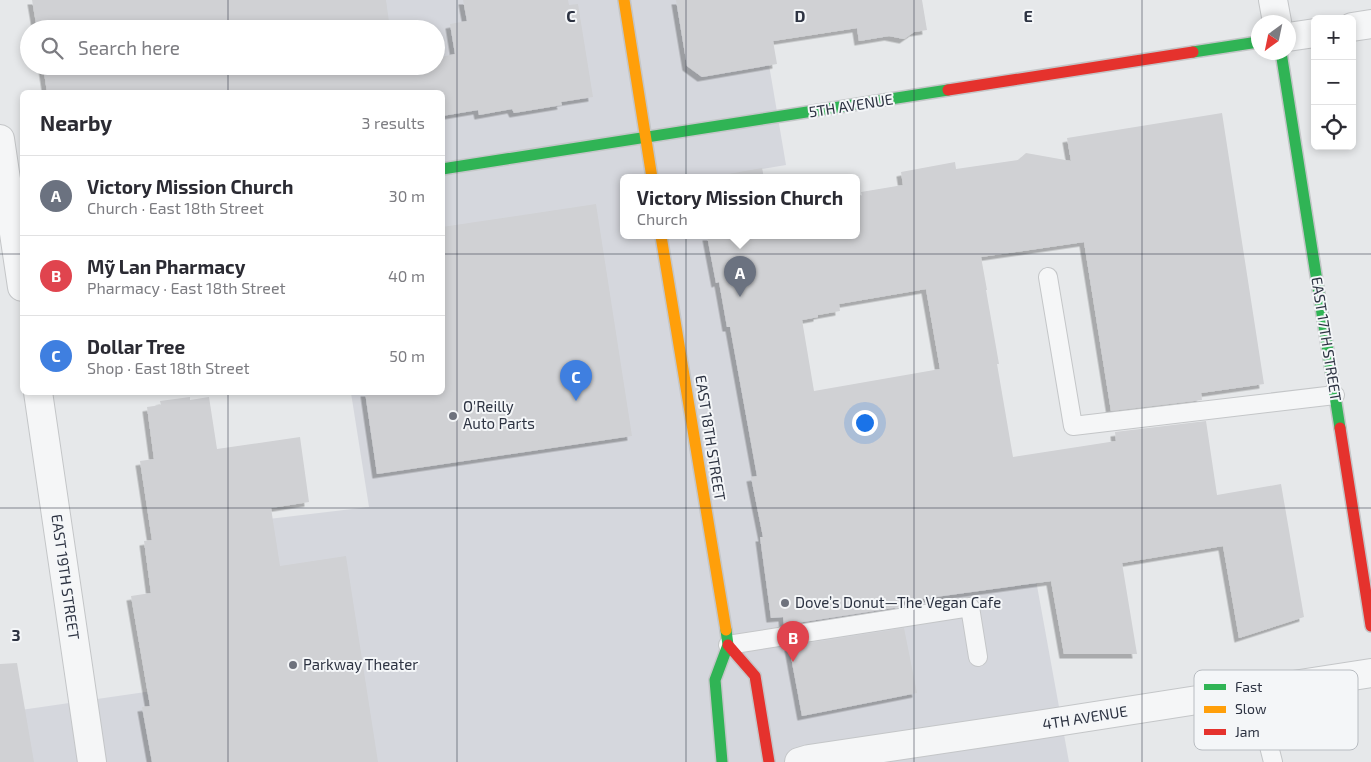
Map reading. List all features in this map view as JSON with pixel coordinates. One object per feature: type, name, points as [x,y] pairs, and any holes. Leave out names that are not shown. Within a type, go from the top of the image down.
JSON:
[{"type":"street","points":[[624,0],[651,174]]},
{"type":"street","points":[[1273,0],[1276,15]]},
{"type":"street","points":[[1356,26],[1371,24]]},
{"type":"street","points":[[1296,36],[1311,34]]},
{"type":"street","name":"5TH AVENUE","points":[[445,169],[1251,43]]},
{"type":"street","name":"EAST 17TH STREET","points":[[1282,60],[1371,626]]},
{"type":"street","points":[[0,139],[12,234],[20,276]]},
{"type":"street","name":"EAST 18TH STREET","points":[[662,239],[704,488],[728,645],[715,680],[722,762]]},
{"type":"street","name":"EAST 19TH STREET","points":[[38,395],[92,762]]},
{"type":"street","points":[[728,645],[755,676],[769,762]]},
{"type":"street","name":"4TH AVENUE","points":[[1358,675],[1371,673]]},
{"type":"street","name":"4TH AVENUE","points":[[799,762],[1194,701]]},
{"type":"lane","points":[[1048,277],[1074,426],[1335,395]]},
{"type":"lane","points":[[728,645],[970,607],[978,657]]},
{"type":"shaded area","points":[[383,0],[758,0],[786,165],[762,169],[763,174],[620,174],[620,239],[775,239],[823,507],[1018,481],[1069,762],[0,762],[0,713],[215,682],[192,528],[369,507],[351,395],[445,395],[445,90],[399,90],[396,75],[445,75],[445,20],[386,20]]},
{"type":"building","points":[[32,0],[386,0],[389,20],[35,20]]},
{"type":"building","points":[[463,0],[568,0],[569,5],[578,4],[593,97],[561,102],[562,105],[514,113],[512,109],[479,115],[478,110],[445,116],[445,90],[47,90],[44,75],[445,75],[445,56],[455,54],[450,24],[467,21]]},
{"type":"building","points":[[676,0],[922,0],[927,30],[914,32],[904,39],[889,36],[859,41],[857,28],[773,41],[777,64],[702,77],[687,66]]},
{"type":"building","points":[[1222,113],[1264,384],[1201,393],[1202,400],[1111,411],[1084,242],[981,257],[1013,457],[1116,441],[1115,432],[1206,421],[1217,495],[1281,484],[1304,617],[1239,638],[1223,546],[1122,563],[1137,654],[1064,654],[1051,581],[899,602],[900,607],[784,625],[783,617],[771,618],[760,537],[763,537],[751,477],[757,476],[730,327],[727,327],[719,282],[716,283],[708,239],[860,239],[861,192],[903,185],[901,172],[955,162],[956,169],[1018,160],[1026,153],[1071,161],[1067,138]],"holes":[[[926,289],[940,369],[814,391],[802,320],[840,311],[839,304]]]},
{"type":"building","points":[[762,168],[763,174],[728,174]]},
{"type":"building","points":[[596,204],[632,436],[377,474],[365,395],[445,395],[445,227]]},
{"type":"building","points":[[190,397],[190,400],[209,397],[217,449],[300,437],[309,502],[271,508],[280,566],[346,556],[378,762],[152,762],[142,707],[150,706],[131,596],[151,593],[144,541],[152,540],[140,461],[154,459],[147,407],[161,405],[160,401]]},
{"type":"building","points":[[904,628],[917,693],[802,716],[789,646]]},
{"type":"building","points":[[17,663],[34,762],[0,762],[0,664]]},
{"type":"traffic: fast","points":[[1193,52],[1251,43]]},
{"type":"traffic: fast","points":[[1282,60],[1340,428]]},
{"type":"traffic: fast","points":[[445,169],[948,90]]},
{"type":"traffic: fast","points":[[722,762],[715,680],[728,645],[726,630]]},
{"type":"traffic: slow","points":[[624,0],[651,174]]},
{"type":"traffic: slow","points":[[661,239],[726,630]]},
{"type":"traffic: jam","points":[[948,90],[1193,52]]},
{"type":"traffic: jam","points":[[1340,428],[1371,626]]},
{"type":"traffic: jam","points":[[728,645],[755,676],[769,762]]},
{"type":"place","name":"Victory Mission Church","points":[[740,297]]},
{"type":"place","name":"Dollar Tree","points":[[576,401]]},
{"type":"place","name":"O'Reilly Auto Parts","points":[[453,416]]},
{"type":"place","name":"Dove’s Donut—The Vegan Cafe","points":[[785,603]]},
{"type":"place","name":"Mỹ Lan Pharmacy","points":[[793,662]]},
{"type":"place","name":"Parkway Theater","points":[[293,665]]}]
